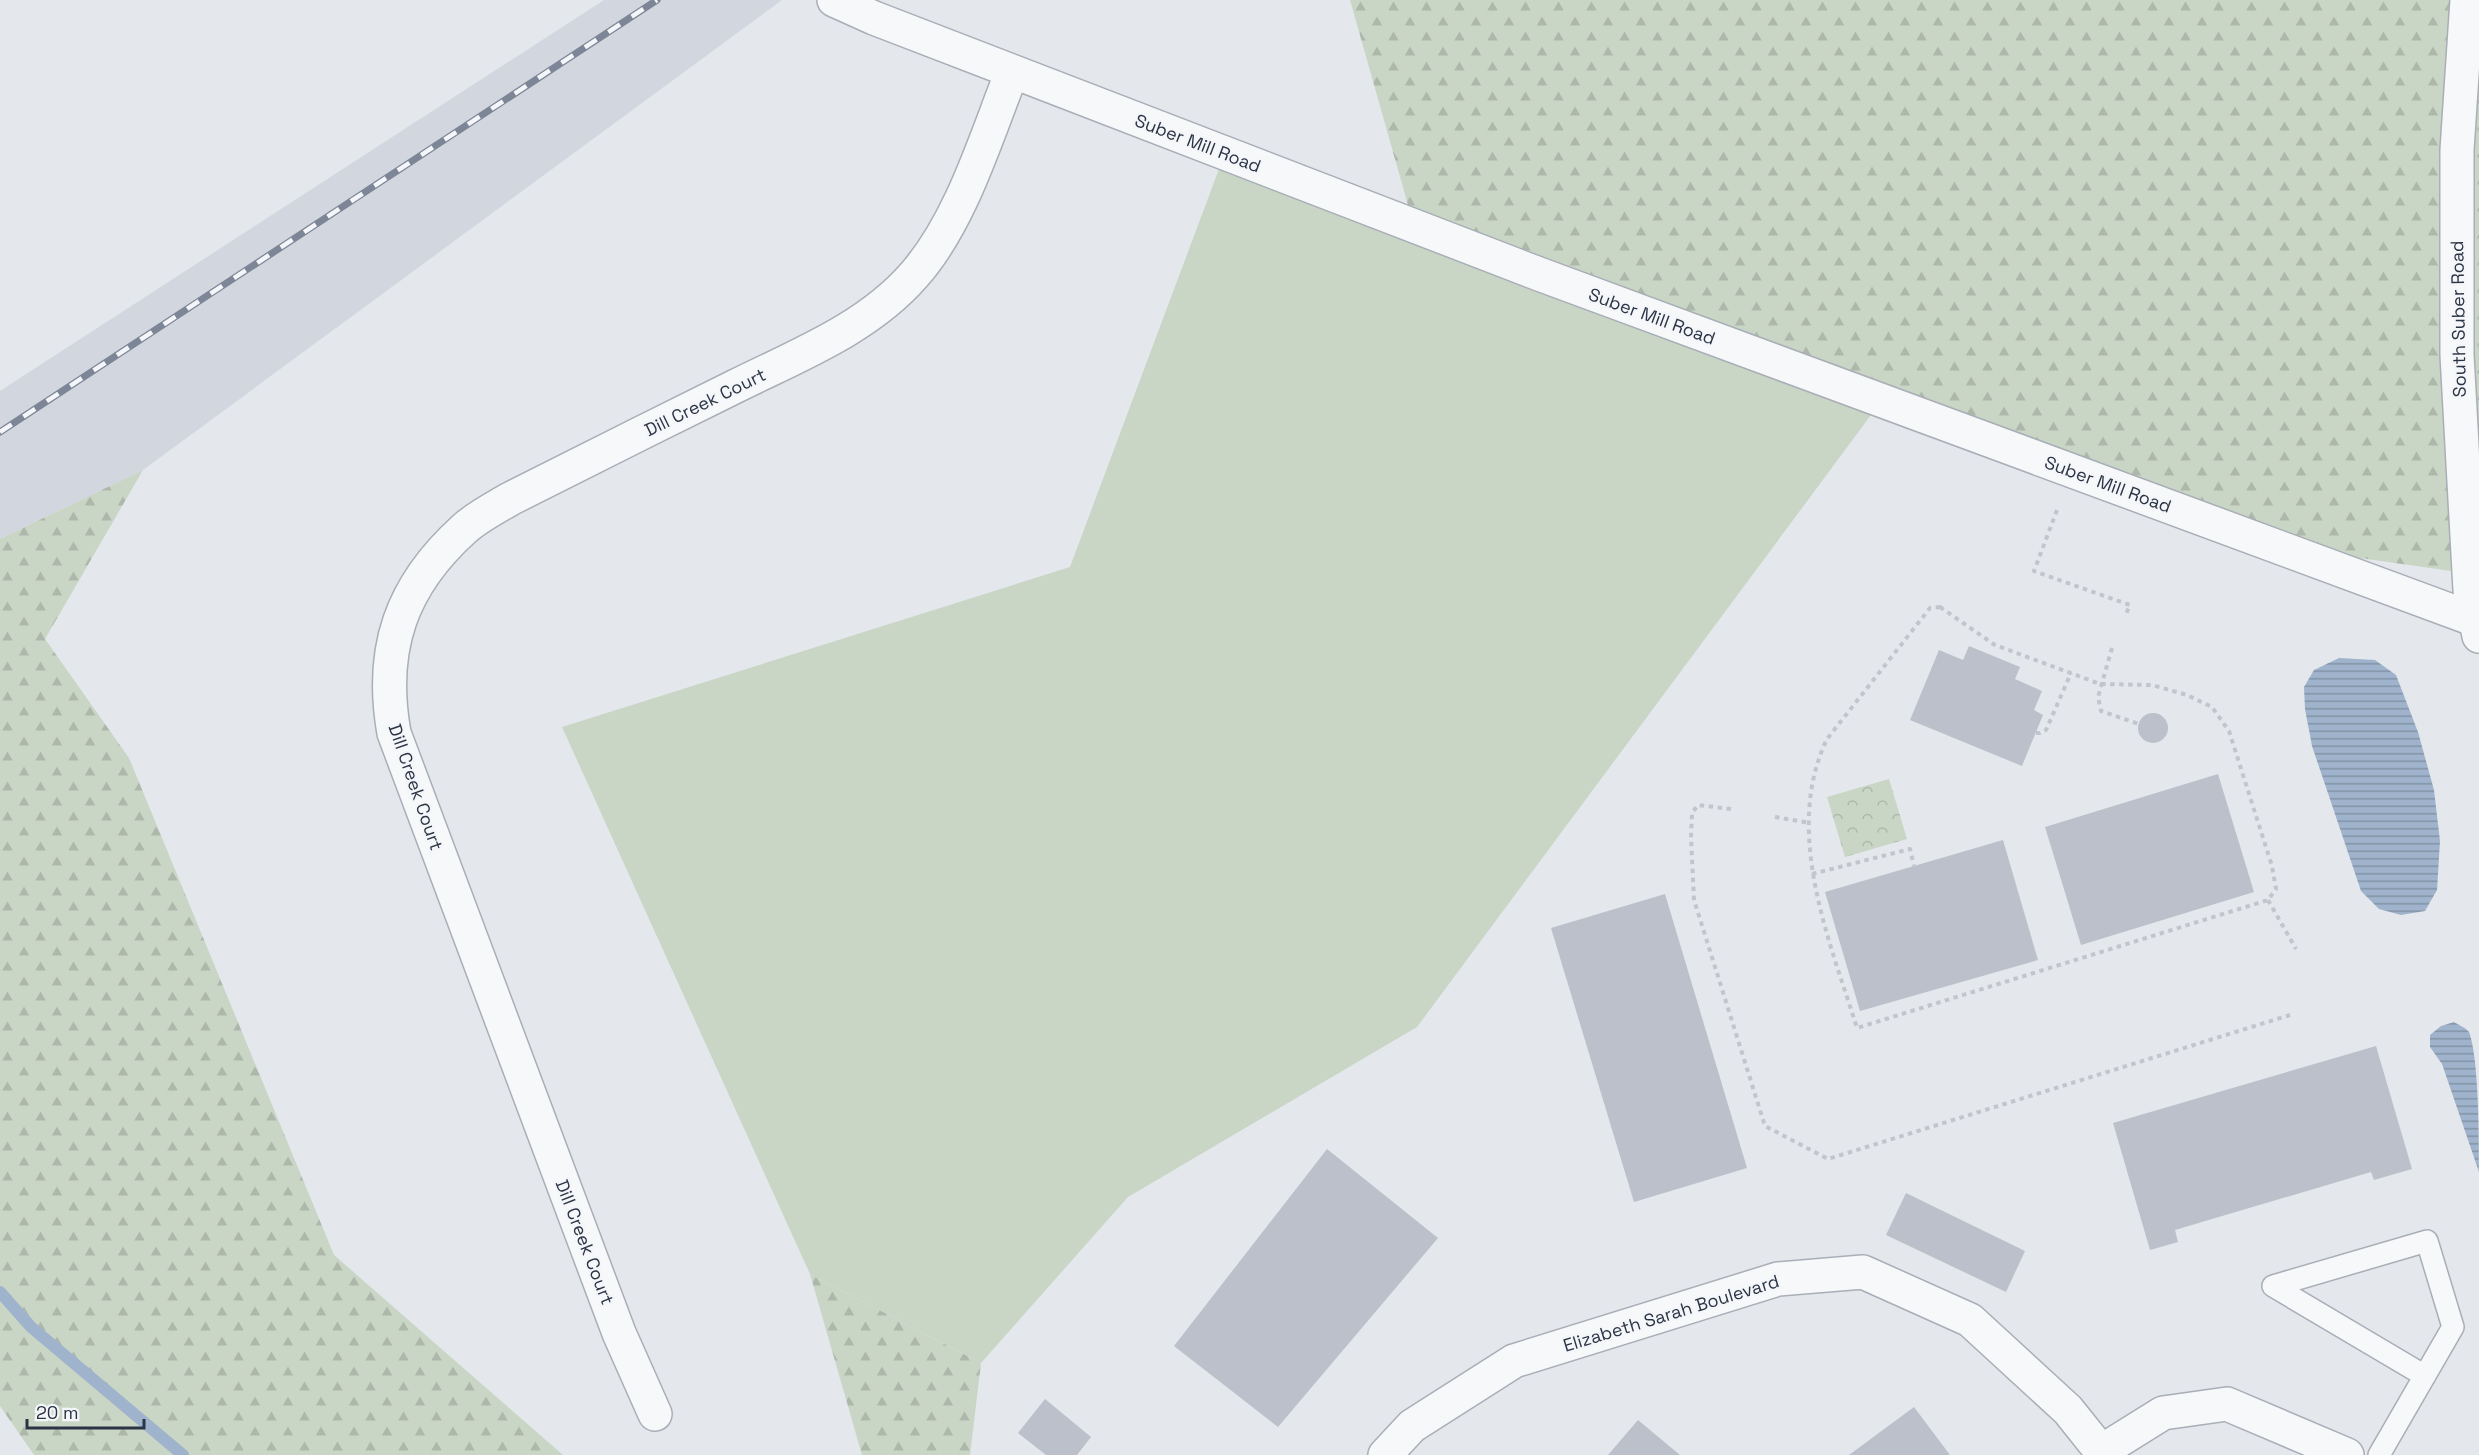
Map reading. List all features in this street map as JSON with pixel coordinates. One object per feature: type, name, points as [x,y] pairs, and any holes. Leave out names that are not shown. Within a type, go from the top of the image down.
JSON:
[{"type":"street","name":"Suber Mill Road","points":[[834,0],[1012,72],[1550,278],[2477,628]]},
{"type":"street","name":"South Suber Road","points":[[2466,0],[2457,150],[2457,355],[2470,590],[2477,628]]},
{"type":"street","name":"Dill Creek Court","points":[[655,1414],[619,1333],[394,733],[389,706],[390,653],[406,604],[418,581],[432,562],[465,528],[510,499],[829,340],[885,304],[915,274],[949,224],[974,170],[1012,72]]},
{"type":"street","name":"Elizabeth Sarah Boulevard","points":[[1385,1455],[1412,1426],[1514,1361],[1778,1279],[1863,1272],[1970,1320],[2068,1410],[2103,1453]]},
{"type":"street","points":[[2103,1453],[2163,1413],[2227,1404],[2347,1455]]},
{"type":"lane","points":[[2379,1455],[2425,1376],[2453,1327],[2427,1241],[2273,1286],[2425,1376]]},
{"type":"path","points":[[2057,510],[2034,571],[2130,605],[2126,614]]},
{"type":"path","points":[[1940,607],[1995,645],[2100,684],[2152,685],[2187,695],[2212,707],[2229,731],[2272,866],[2276,889],[2268,900],[1857,1028],[1822,917],[1812,874],[1811,786],[1820,753],[1827,739],[1930,608],[1940,607]]},
{"type":"path","points":[[2112,648],[2100,684],[2098,697],[2101,711],[2139,724]]},
{"type":"path","points":[[2036,733],[2046,730],[2071,673]]},
{"type":"path","points":[[1731,809],[1698,805],[1692,813],[1694,900],[1765,1125],[1828,1159],[2290,1015]]},
{"type":"path","points":[[1776,817],[1810,823]]},
{"type":"path","points":[[1812,874],[1910,849],[1914,866]]},
{"type":"path","points":[[2268,900],[2296,949]]},
{"type":"shaded area","points":[[604,0],[782,0],[143,470],[0,539],[0,391]]},
{"type":"green space","points":[[1350,0],[2476,0],[2479,575],[2346,556],[1410,212]]},
{"type":"green space","points":[[2479,0],[2479,514],[2465,346]]},
{"type":"green space","points":[[1225,153],[1891,388],[1417,1027],[1128,1197],[981,1363],[810,1274],[562,727],[1070,567]]},
{"type":"green space","points":[[143,470],[45,639],[129,758],[334,1255],[563,1455],[34,1455],[0,1406],[0,539]]},
{"type":"green space","points":[[1889,779],[1907,839],[1845,857],[1827,797]]},
{"type":"green space","points":[[810,1274],[981,1363],[970,1455],[862,1455]]},
{"type":"water","points":[[2339,658],[2375,660],[2396,675],[2418,732],[2434,790],[2440,841],[2437,890],[2425,911],[2401,915],[2379,909],[2361,891],[2312,746],[2305,709],[2304,687],[2314,670]]},
{"type":"water","points":[[2454,1022],[2469,1032],[2475,1060],[2479,1172],[2442,1064],[2430,1047],[2430,1035],[2441,1026]]},
{"type":"building","points":[[1969,646],[2020,667],[2015,679],[2042,691],[2034,710],[2043,715],[2022,766],[1910,720],[1939,650],[1963,660]]},
{"type":"building","points":[[2153,713],[2164,717],[2168,728],[2164,739],[2153,743],[2142,739],[2138,728],[2142,717]]},
{"type":"building","points":[[2218,774],[2254,892],[2081,945],[2045,827]]},
{"type":"building","points":[[2003,840],[2038,960],[1860,1011],[1825,892]]},
{"type":"building","points":[[1665,894],[1747,1168],[1634,1202],[1551,928]]},
{"type":"building","points":[[2376,1046],[2412,1169],[2374,1180],[2371,1172],[2175,1230],[2178,1242],[2150,1250],[2113,1123]]},
{"type":"building","points":[[1327,1149],[1438,1238],[1278,1427],[1174,1346]]},
{"type":"building","points":[[1906,1193],[2025,1251],[2006,1292],[1886,1235]]},
{"type":"building","points":[[1045,1399],[1091,1437],[1077,1455],[1046,1455],[1018,1433]]},
{"type":"building","points":[[1914,1407],[1950,1455],[1849,1455]]},
{"type":"building","points":[[1638,1420],[1680,1455],[1608,1455]]},
{"type":"waterway","points":[[0,1292],[31,1327],[183,1455]]},
{"type":"railway","points":[[0,432],[657,0]]}]
